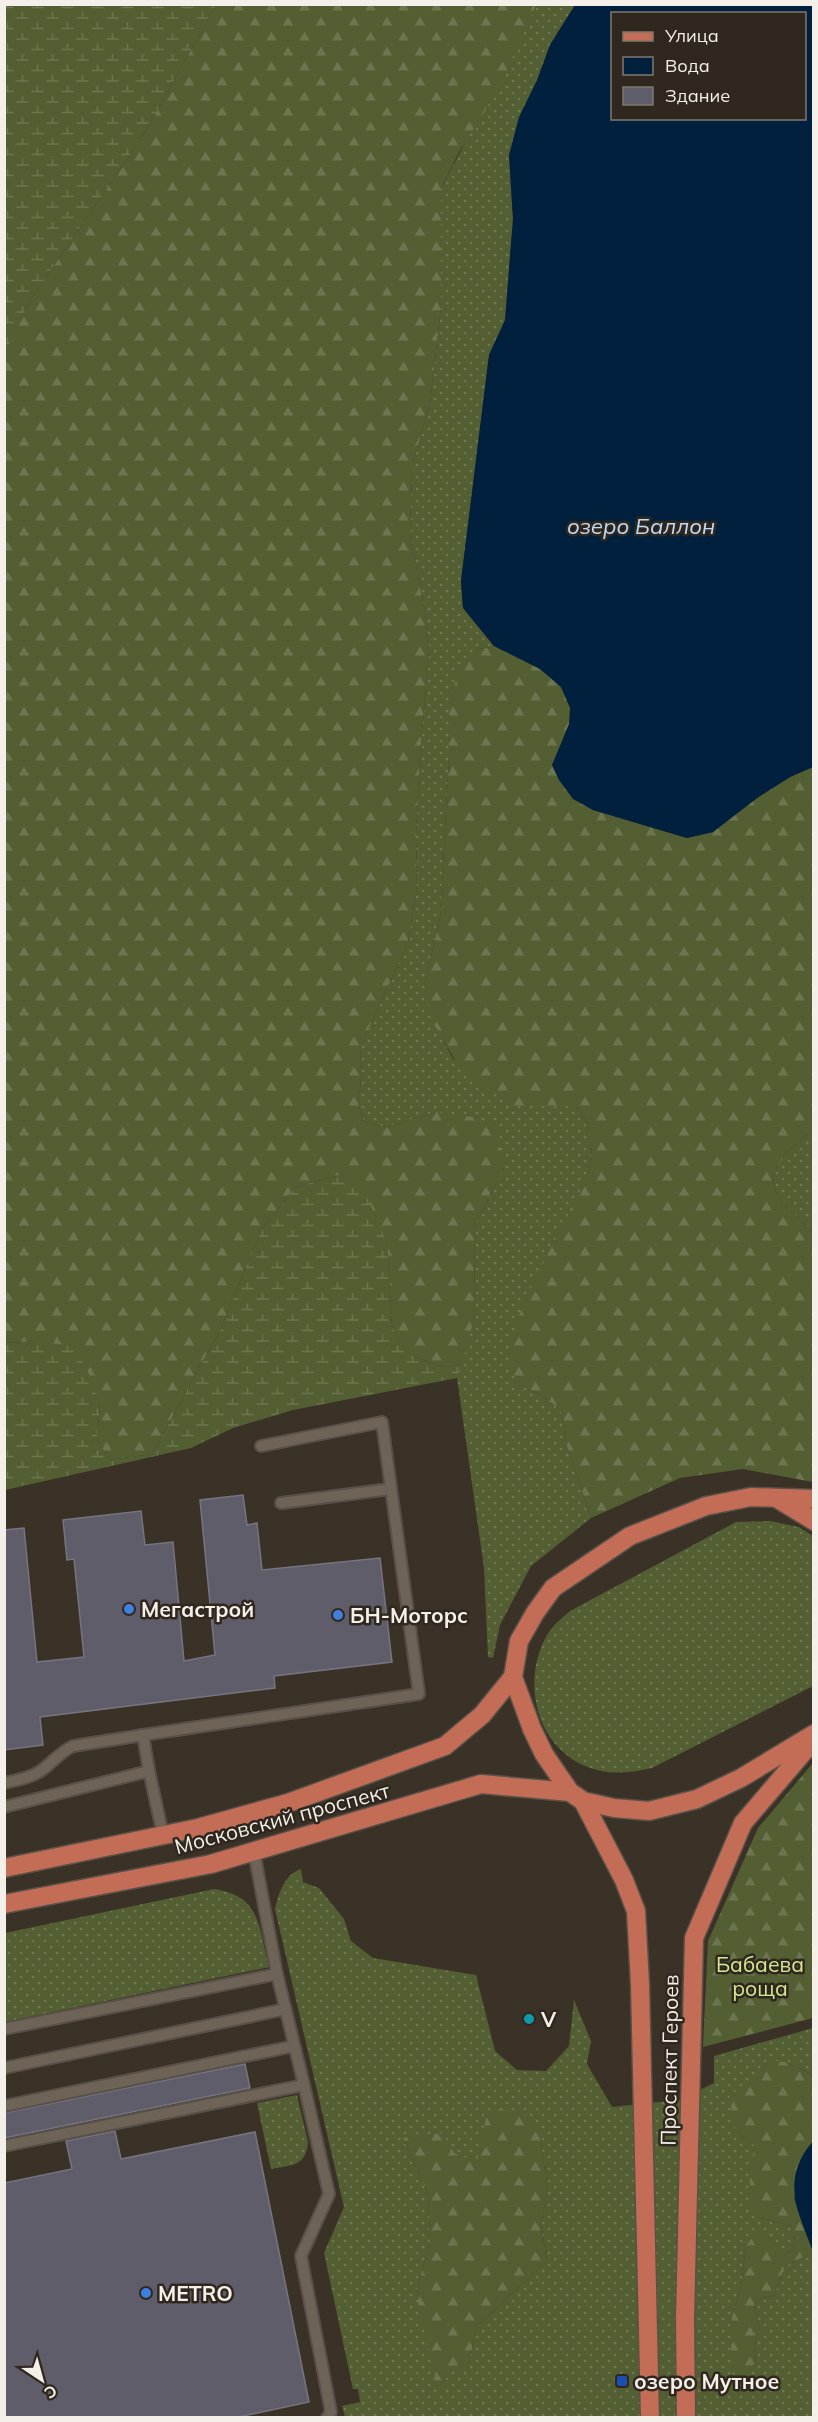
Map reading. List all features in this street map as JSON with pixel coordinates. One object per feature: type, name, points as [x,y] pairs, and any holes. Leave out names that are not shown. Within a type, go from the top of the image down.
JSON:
[{"type":"main road","points":[[513,1677],[519,1641],[553,1588],[630,1536],[706,1506],[751,1497],[813,1499]]},
{"type":"main road","points":[[778,1499],[813,1521]]},
{"type":"main road","name":"Проспект Героев","points":[[513,1677],[544,1754],[577,1797],[624,1880],[636,1911],[640,1984],[650,2418]]},
{"type":"main road","name":"Московский проспект","points":[[4,1868],[163,1835],[288,1803],[445,1746],[482,1715],[513,1677]]},
{"type":"main road","name":"Московский проспект","points":[[4,1904],[211,1864],[481,1784],[577,1797],[614,1808],[649,1811],[697,1798],[741,1778],[813,1734]]},
{"type":"main road","name":"Проспект Героев","points":[[686,2418],[685,2307],[694,1938],[743,1823],[813,1740]]},
{"type":"lane","points":[[4,1783],[32,1776],[64,1750],[73,1746],[419,1694],[382,1422],[261,1446]]},
{"type":"lane","points":[[281,1503],[390,1489]]},
{"type":"lane","points":[[143,1735],[163,1835]]},
{"type":"lane","points":[[4,1807],[149,1771]]},
{"type":"lane","points":[[254,1852],[277,1974],[329,2194],[301,2256],[331,2412],[327,2418]]},
{"type":"lane","points":[[4,2029],[277,1974]]},
{"type":"lane","points":[[4,2068],[286,2009]]},
{"type":"lane","points":[[4,2106],[294,2046]]},
{"type":"lane","points":[[4,2146],[303,2085]]},
{"type":"green space","points":[[5,4],[216,5],[143,136],[30,300],[5,353]]},
{"type":"green space","points":[[216,5],[536,5],[499,88],[459,152],[441,189],[441,307],[430,404],[412,466],[410,536],[425,612],[429,651],[420,755],[416,834],[417,886],[408,943],[360,1048],[362,1072],[358,1103],[364,1122],[387,1127],[436,1112],[473,1117],[496,1127],[504,1168],[474,1227],[475,1315],[462,1365],[442,1367],[400,1348],[392,1326],[387,1243],[343,1174],[296,1187],[262,1229],[220,1330],[152,1454],[109,1460],[97,1440],[100,1403],[38,1341],[5,1343],[4,353],[30,300],[143,136]]},
{"type":"green space","points":[[536,5],[575,5],[550,45],[509,155],[513,219],[505,321],[489,355],[461,581],[463,608],[494,646],[475,650],[449,703],[449,757],[440,918],[425,984],[443,1040],[453,1059],[551,1105],[576,1106],[586,1121],[592,1151],[588,1175],[558,1238],[515,1382],[541,1395],[561,1410],[566,1443],[591,1518],[531,1566],[500,1625],[493,1658],[488,1657],[484,1568],[457,1378],[475,1315],[474,1227],[504,1168],[436,1112],[387,1127],[364,1122],[358,1103],[362,1072],[360,1048],[408,943],[417,886],[416,834],[420,755],[429,651],[425,612],[410,536],[412,466],[430,404],[441,307],[441,189]]},
{"type":"green space","points":[[494,646],[551,677],[567,697],[570,708],[569,723],[565,738],[552,765],[593,810],[687,838],[713,832],[757,798],[790,777],[813,767],[813,1130],[785,1154],[772,1178],[777,1196],[813,1233],[813,1482],[743,1469],[680,1478],[591,1518],[566,1443],[561,1410],[541,1395],[515,1382],[509,1347],[524,1301],[588,1175],[592,1151],[586,1121],[576,1106],[511,1106],[460,1069],[431,1019],[425,984],[440,918],[449,757],[449,703],[461,665],[475,650]]},
{"type":"green space","points":[[813,1130],[813,1233],[777,1196],[772,1178],[785,1154]]},
{"type":"green space","points":[[343,1174],[366,1194],[387,1243],[392,1326],[400,1347],[416,1357],[442,1367],[462,1365],[457,1378],[293,1410],[233,1428],[191,1448],[5,1490],[5,1343],[38,1341],[71,1346],[86,1367],[100,1403],[97,1440],[109,1460],[152,1454],[220,1330],[262,1229],[296,1187]]},
{"type":"green space","points":[[770,1521],[799,1527],[813,1536],[813,1686],[652,1768],[638,1771],[604,1772],[577,1762],[560,1749],[548,1734],[539,1715],[535,1695],[535,1675],[539,1654],[554,1625],[570,1611],[736,1522]]},
{"type":"green space","name":"Бабаева роща","points":[[813,1763],[813,2018],[703,2047],[708,1941],[758,1828]]},
{"type":"green space","points":[[301,1869],[303,1882],[319,1888],[344,1919],[351,1941],[373,1958],[476,1975],[495,2051],[517,2070],[546,2071],[569,2046],[574,2000],[591,2041],[587,2064],[612,2107],[679,2100],[714,2083],[714,2056],[813,2028],[813,2075],[788,2063],[735,2131],[754,2145],[750,2186],[757,2217],[790,2226],[795,2232],[793,2250],[786,2253],[762,2232],[746,2246],[741,2286],[730,2324],[756,2361],[754,2346],[760,2329],[754,2307],[757,2299],[774,2296],[785,2266],[813,2252],[813,2417],[345,2417],[342,2406],[360,2402],[358,2389],[353,2389],[324,2253],[344,2207],[275,1909],[283,1885]],"holes":[[[540,2137],[548,2189],[541,2224],[547,2261],[476,2327],[468,2370],[450,2370],[416,2293],[430,2241],[428,2194],[403,2138],[477,2162]]]},
{"type":"green space","points":[[214,1889],[230,1893],[250,1906],[259,1927],[269,1967],[5,2022],[5,1933]]},
{"type":"green space","points":[[771,2060],[788,2063],[813,2075],[813,2141],[794,2199],[813,2252],[785,2266],[774,2296],[757,2299],[754,2307],[760,2329],[754,2346],[756,2362],[740,2377],[732,2374],[730,2324],[741,2286],[746,2246],[755,2234],[762,2232],[787,2253],[793,2250],[795,2233],[790,2226],[757,2217],[753,2209],[750,2182],[754,2145],[735,2131],[729,2097]]},
{"type":"green space","points":[[297,2095],[308,2142],[307,2150],[301,2160],[296,2163],[271,2169],[257,2103]]},
{"type":"green space","points":[[499,2109],[530,2115],[540,2137],[548,2189],[541,2224],[547,2261],[476,2327],[468,2370],[450,2370],[439,2395],[416,2293],[430,2241],[428,2194],[403,2138],[443,2133],[454,2153],[477,2162],[486,2118]]},
{"type":"water","name":"озеро Баллон","points":[[575,5],[813,5],[813,767],[790,777],[757,798],[713,832],[687,838],[593,810],[573,799],[559,780],[552,765],[569,724],[570,708],[561,687],[540,669],[494,646],[463,608],[461,581],[489,355],[505,320],[513,219],[509,155],[519,117],[538,78],[550,45]]},
{"type":"water","points":[[813,2141],[813,2251],[798,2209],[795,2182],[803,2155]]},
{"type":"building","points":[[243,1495],[247,1525],[257,1523],[262,1570],[380,1558],[392,1662],[274,1676],[275,1688],[40,1717],[43,1745],[4,1750],[4,1530],[24,1528],[37,1662],[84,1657],[74,1559],[67,1560],[63,1520],[141,1511],[145,1545],[173,1542],[184,1661],[215,1655],[200,1500]]},
{"type":"building","points":[[245,2064],[250,2088],[4,2138],[4,2113]]},
{"type":"building","name":"METRO","points":[[115,2131],[121,2159],[255,2132],[309,2402],[234,2418],[4,2418],[4,2183],[72,2169],[66,2141]]},
{"type":"place","name":"Мегастрой","points":[[129,1609]]},
{"type":"place","name":"БН-Моторс","points":[[338,1615]]},
{"type":"place","name":"V","points":[[529,2019]]},
{"type":"place","name":"METRO","points":[[146,2293]]},
{"type":"place","name":"озеро Мутное","points":[[622,2381]]}]
